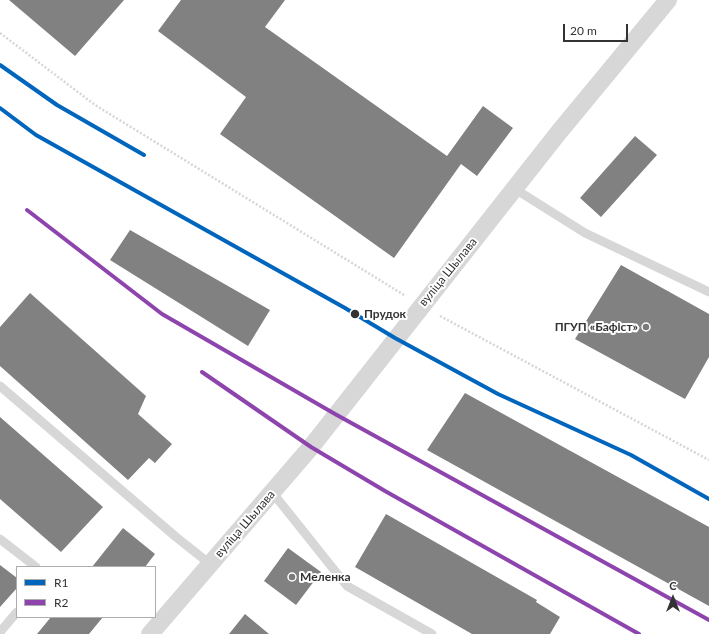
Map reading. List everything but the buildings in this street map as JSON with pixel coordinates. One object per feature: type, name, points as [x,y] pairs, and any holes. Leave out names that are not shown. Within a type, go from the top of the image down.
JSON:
[{"type":"street","name":"вуліца Шылава","points":[[150,634],[311,447],[421,305],[559,132],[668,0]]},
{"type":"lane","points":[[515,189],[585,233],[709,292]]},
{"type":"lane","points":[[0,386],[176,537],[210,564]]},
{"type":"lane","points":[[272,492],[347,586],[432,634]]},
{"type":"lane","points":[[0,539],[35,566]]},
{"type":"lane","points":[[0,632],[16,613]]},
{"type":"path","points":[[0,33],[95,104],[421,305],[709,460]]},
{"type":"transit line","name":"R1","points":[[0,65],[57,105],[144,155]]},
{"type":"transit line","name":"R1","points":[[0,108],[36,135],[345,308],[395,338],[498,394],[631,455],[709,499]]},
{"type":"transit line","name":"R2","points":[[27,210],[162,314],[335,414],[709,620]]},
{"type":"transit line","name":"R2","points":[[202,372],[311,447],[385,491],[639,634]]},
{"type":"place","name":"Прудок","points":[[355,314]]},
{"type":"place","name":"ПГУП «Бафіст»","points":[[646,327]]},
{"type":"place","name":"Меленка","points":[[292,577]]}]
